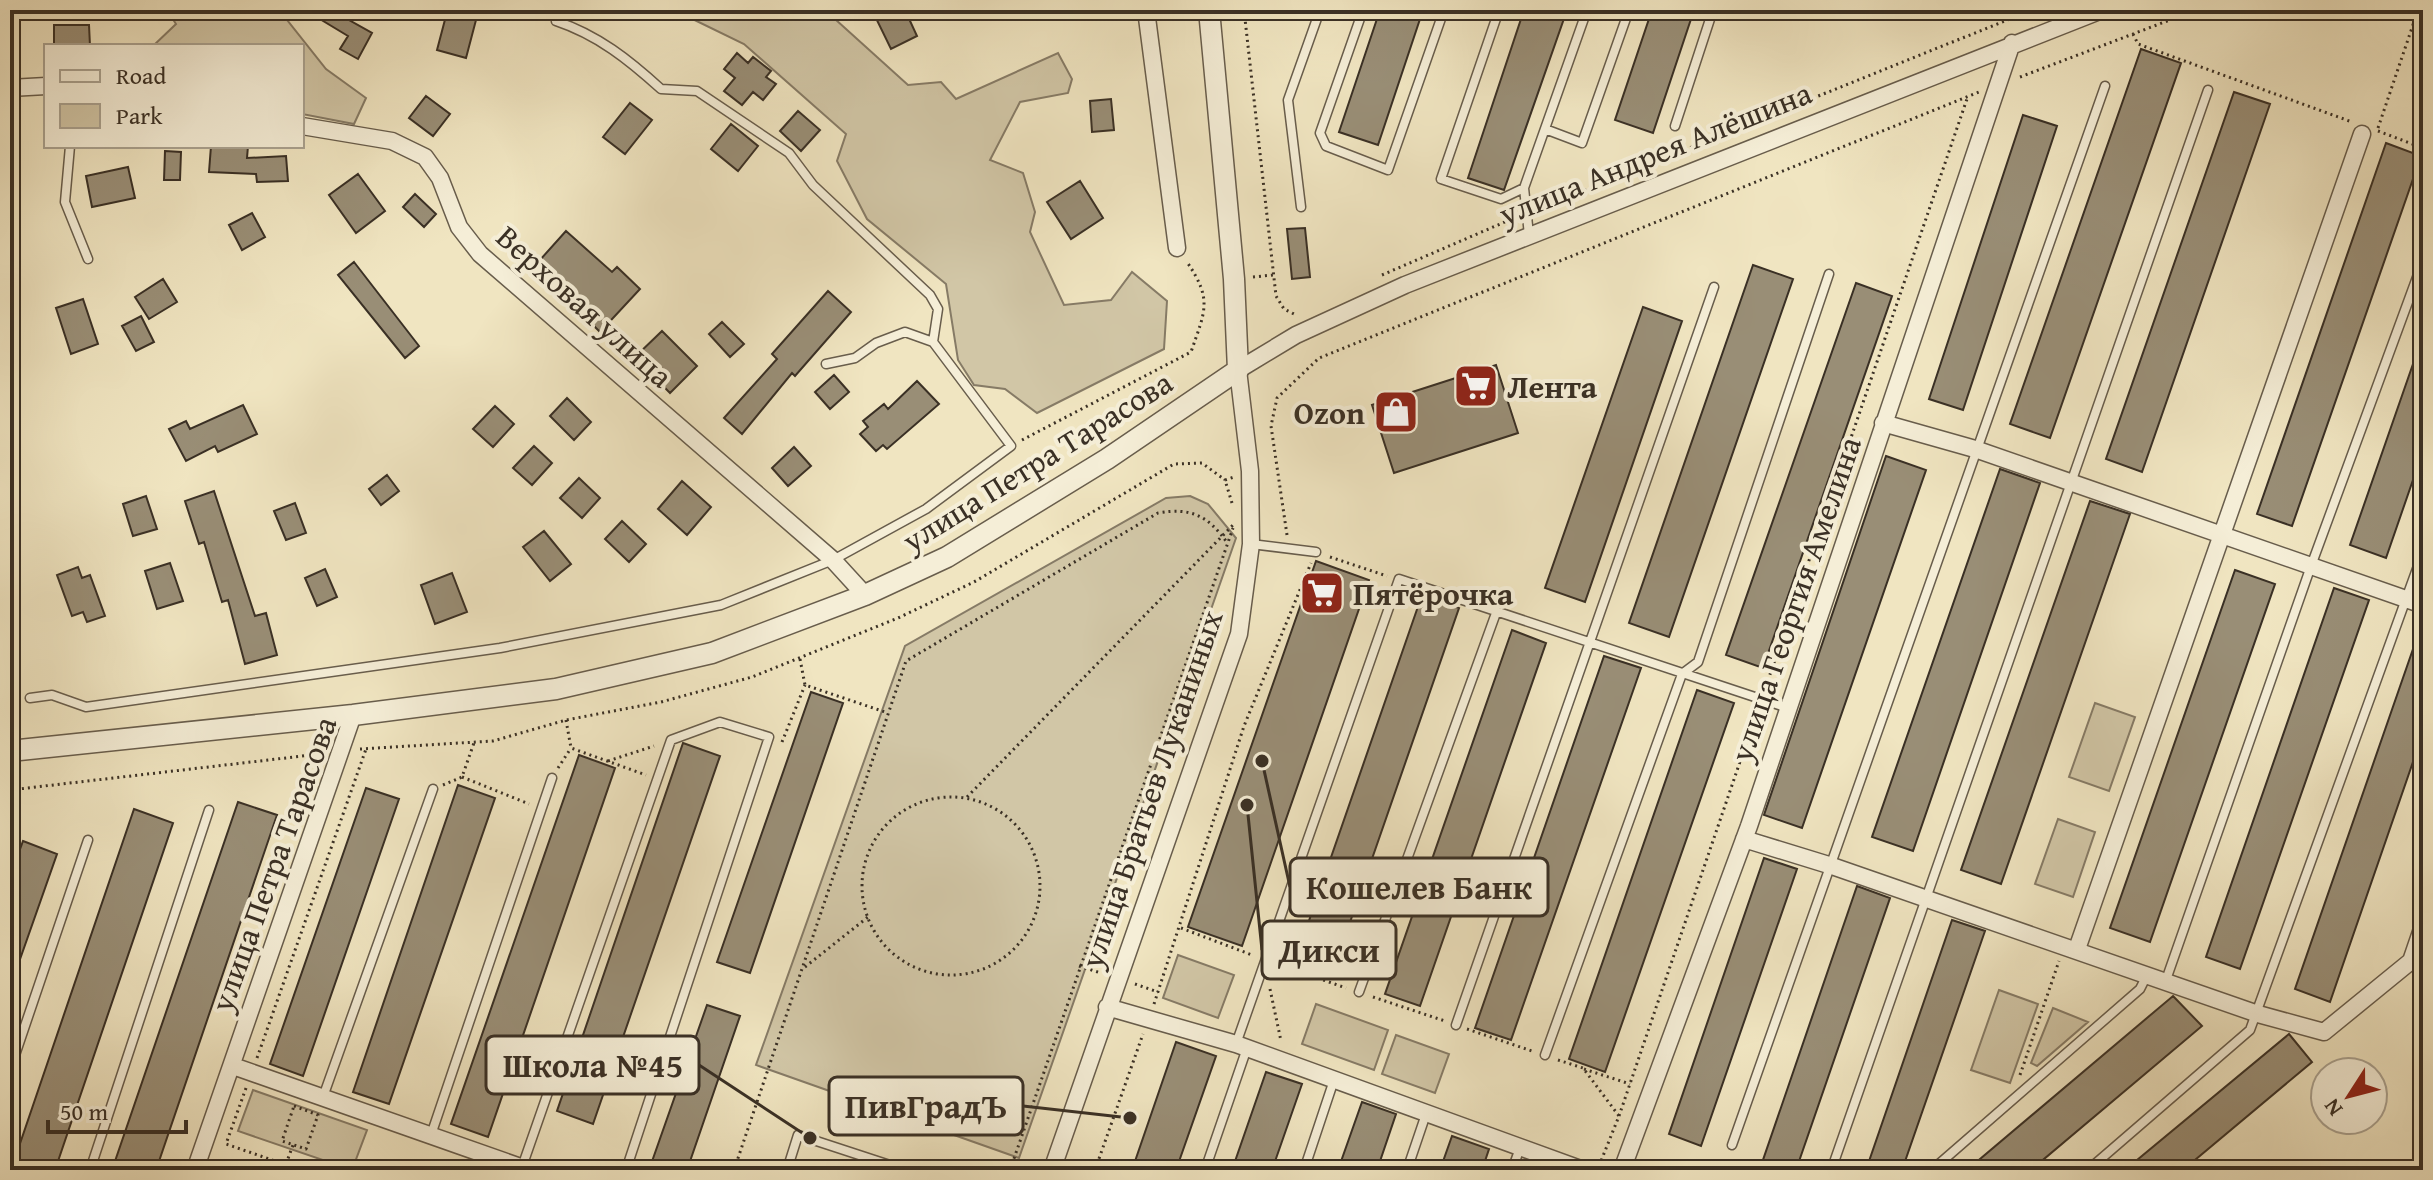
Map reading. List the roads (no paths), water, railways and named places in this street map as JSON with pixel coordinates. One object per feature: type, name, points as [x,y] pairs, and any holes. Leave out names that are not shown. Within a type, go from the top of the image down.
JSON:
[{"type":"street","points":[[1146,10],[1177,248]]},
{"type":"street","points":[[1209,10],[1234,279],[1238,370]]},
{"type":"street","name":"улица Андрея Алёшина","points":[[1238,370],[1296,335],[1405,285],[2102,10]]},
{"type":"street","name":"улица Георгия Амелина","points":[[1622,1170],[1744,839],[2012,43]]},
{"type":"street","points":[[10,88],[44,86]]},
{"type":"street","name":"Верховая улица","points":[[304,126],[392,141],[425,157],[440,178],[459,227],[480,254],[833,560],[865,595]]},
{"type":"street","points":[[2070,947],[2223,535],[2367,130]]},
{"type":"street","name":"улица Братьев Луканиных","points":[[1052,1170],[1239,634],[1251,544],[1250,471],[1238,370]]},
{"type":"street","name":"улица Петра Тарасова","points":[[195,1170],[353,715],[556,689],[712,653],[865,595],[947,557],[1107,459],[1238,370]]},
{"type":"street","points":[[1883,423],[1975,449],[2423,605]]},
{"type":"street","points":[[10,751],[353,715]]},
{"type":"street","points":[[1744,839],[2070,947],[2258,1014],[2324,1032],[2411,961],[2423,926]]},
{"type":"street","points":[[1107,1007],[1242,1046],[1583,1170]]},
{"type":"street","points":[[233,1066],[525,1169]]},
{"type":"lane","points":[[1301,207],[1288,100],[1320,10]]},
{"type":"lane","points":[[1363,10],[1320,133],[1326,146],[1388,170],[1444,10]]},
{"type":"lane","points":[[1499,10],[1441,179],[1501,199],[1524,188]]},
{"type":"lane","points":[[1529,235],[1524,188],[1587,10]]},
{"type":"lane","points":[[1545,129],[1582,143],[1629,10]]},
{"type":"lane","points":[[1675,126],[1713,10]]},
{"type":"lane","points":[[556,21],[579,29],[625,57],[661,89],[697,91],[789,153],[813,185],[930,295],[938,309],[933,342]]},
{"type":"lane","points":[[1732,1145],[2105,86]]},
{"type":"lane","points":[[1832,1168],[1928,899],[2068,482],[2208,90]]},
{"type":"lane","points":[[70,148],[65,202],[88,259]]},
{"type":"lane","points":[[2166,980],[2311,566],[2423,261]]},
{"type":"lane","points":[[1545,1055],[1682,674],[1698,662],[1829,274]]},
{"type":"lane","points":[[1456,1025],[1714,287]]},
{"type":"lane","points":[[30,698],[52,695],[86,707],[500,648],[721,605],[833,560],[926,509],[1011,446],[933,342],[905,332],[876,343],[855,358],[826,364]]},
{"type":"lane","points":[[1251,544],[1316,552]]},
{"type":"lane","points":[[2088,1170],[2250,1030],[2423,552]]},
{"type":"lane","points":[[1205,1170],[1265,963],[1399,579],[1589,645],[1788,708]]},
{"type":"lane","points":[[1359,992],[1496,613]]},
{"type":"lane","points":[[525,1169],[671,740],[720,722],[769,737],[626,1170]]},
{"type":"lane","points":[[430,1136],[552,778]]},
{"type":"lane","points":[[323,1097],[433,789]]},
{"type":"lane","points":[[90,1170],[209,810]]},
{"type":"lane","points":[[10,1070],[88,840]]},
{"type":"lane","points":[[1932,1170],[2140,989],[2148,974]]},
{"type":"lane","points":[[1304,1170],[1334,1080]]},
{"type":"lane","points":[[1407,1170],[1426,1113]]},
{"type":"lane","points":[[787,1170],[798,1135],[905,1170]]},
{"type":"lane","points":[[1512,1170],[1520,1147]]},
{"type":"place","name":"Лента","points":[[1476,386]]},
{"type":"place","name":"Ozon","points":[[1396,412]]},
{"type":"place","name":"Пятёрочка","points":[[1322,593]]},
{"type":"place","name":"Кошелев Банк","points":[[1262,761]]},
{"type":"place","name":"Дикси","points":[[1247,805]]},
{"type":"place","name":"ПивГрадЪ","points":[[1130,1118]]},
{"type":"place","name":"Школа №45","points":[[810,1138]]}]
